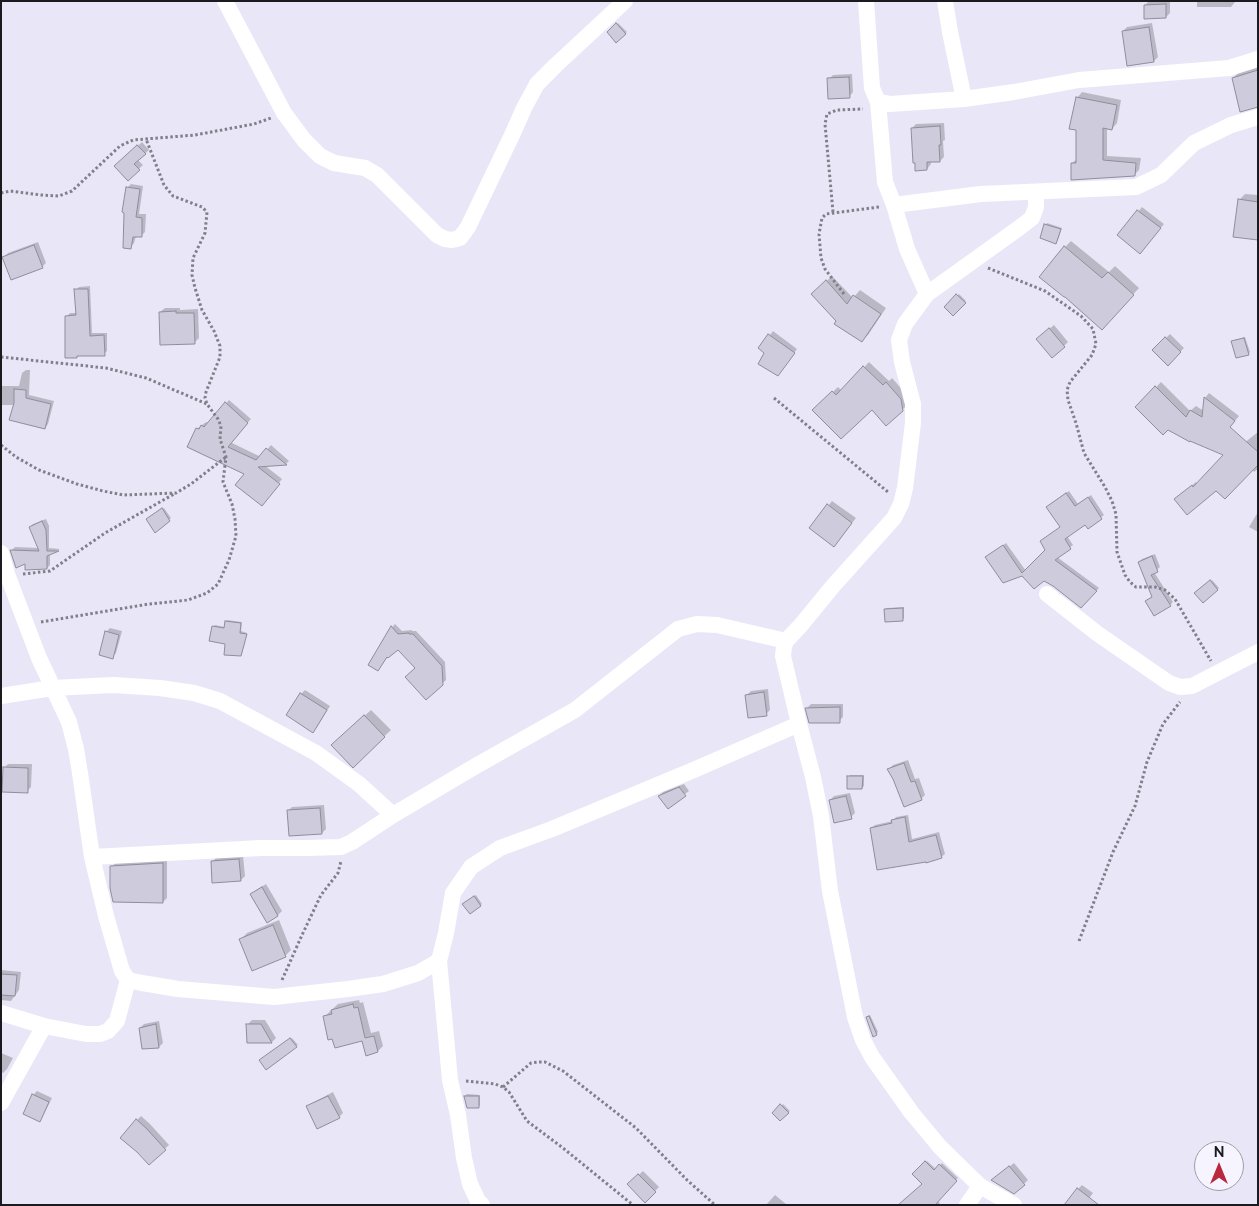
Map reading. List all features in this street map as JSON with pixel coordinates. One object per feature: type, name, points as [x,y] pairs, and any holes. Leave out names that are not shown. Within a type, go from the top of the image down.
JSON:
[{"type":"street","points":[[225,1],[284,114],[304,140],[320,156],[334,163],[365,168],[377,176],[437,235],[452,240],[460,238],[468,227],[537,84],[624,1]]},
{"type":"street","points":[[866,1],[872,88],[878,105],[885,182],[907,249],[927,294]]},
{"type":"street","points":[[945,1],[964,99]]},
{"type":"street","points":[[878,105],[964,99],[1079,80],[1229,68],[1258,59]]},
{"type":"street","points":[[894,205],[981,194],[1136,187],[1161,175],[1194,143],[1231,125],[1258,117]]},
{"type":"street","points":[[1014,1205],[980,1186],[940,1147],[910,1112],[872,1057],[863,1040],[855,1016],[831,900],[821,816],[815,785],[783,656],[786,641],[894,518],[901,504],[905,488],[912,432],[913,404],[902,362],[899,340],[905,324],[927,294],[1032,218],[1036,207],[1036,192]]},
{"type":"street","points":[[1,553],[39,658],[69,722],[76,749],[92,857],[122,972],[128,980],[178,988],[274,997],[383,984],[418,973],[439,961]]},
{"type":"street","points":[[1047,594],[1098,634],[1169,683],[1180,687],[1192,686],[1258,652]]},
{"type":"street","points":[[92,857],[261,848],[341,847],[474,766],[575,710],[678,629],[697,624],[717,625],[786,641]]},
{"type":"street","points":[[1,696],[52,688],[113,685],[160,688],[194,693],[220,701],[316,753],[359,784],[393,815]]},
{"type":"street","points":[[482,1205],[470,1184],[450,1080],[439,961],[453,893],[470,867],[500,848],[561,826],[799,724]]},
{"type":"street","points":[[1,1013],[44,1026],[86,1034],[100,1034],[108,1031],[117,1021],[128,980]]},
{"type":"street","points":[[1,1103],[44,1026]]},
{"type":"street","points":[[967,1205],[980,1186]]},
{"type":"path","points":[[833,212],[825,124],[827,114],[836,110],[878,105]]},
{"type":"path","points":[[1,193],[10,191],[59,196],[72,191],[120,146],[133,140],[195,135],[254,124],[284,114]]},
{"type":"path","points":[[26,624],[149,604],[188,600],[207,593],[218,584],[229,560],[236,536],[232,504],[223,482],[226,457],[220,439],[221,426],[207,404],[206,398],[206,392],[220,357],[220,346],[202,310],[192,276],[194,258],[205,232],[207,212],[202,207],[173,196],[164,186],[146,139]]},
{"type":"path","points":[[844,294],[825,270],[820,258],[819,234],[822,218],[826,214],[833,212],[894,205]]},
{"type":"path","points":[[971,261],[1045,292],[1081,316],[1093,329],[1096,344],[1092,355],[1070,382],[1067,390],[1068,400],[1084,453],[1112,501],[1116,514],[1117,552],[1125,576],[1136,588],[1155,587],[1165,590],[1174,599],[1217,672]]},
{"type":"path","points":[[1,357],[106,368],[146,378],[207,404]]},
{"type":"path","points":[[774,398],[901,504]]},
{"type":"path","points":[[1,445],[16,457],[39,470],[77,484],[123,495],[176,493]]},
{"type":"path","points":[[8,574],[50,571],[105,533],[191,484],[226,457]]},
{"type":"path","points":[[1079,941],[1113,852],[1135,806],[1146,762],[1156,739],[1163,724],[1192,686]]},
{"type":"path","points":[[274,997],[321,895],[338,873],[341,865],[341,847]]},
{"type":"path","points":[[504,1087],[531,1063],[545,1062],[563,1071],[636,1128],[687,1180],[715,1205]]},
{"type":"path","points":[[450,1080],[495,1084],[504,1087],[510,1092],[527,1121],[633,1205]]},
{"type":"building","points":[[1166,4],[1166,18],[1144,19],[1144,5]]},
{"type":"building","points":[[616,23],[626,34],[616,43],[607,32]]},
{"type":"building","points":[[1149,27],[1154,62],[1127,66],[1122,31]]},
{"type":"building","points":[[1258,70],[1258,107],[1240,112],[1232,78]]},
{"type":"building","points":[[849,77],[850,98],[828,99],[827,78]]},
{"type":"building","points":[[1076,97],[1117,105],[1112,130],[1103,128],[1103,160],[1136,163],[1135,176],[1071,180],[1071,163],[1076,163],[1076,130],[1069,129]]},
{"type":"building","points":[[940,126],[940,162],[927,162],[927,170],[915,171],[911,128]]},
{"type":"building","points":[[137,145],[146,154],[134,164],[140,170],[128,181],[114,166]]},
{"type":"building","points":[[126,187],[140,189],[136,217],[142,218],[142,237],[133,237],[131,249],[123,248],[124,213],[122,212]]},
{"type":"building","points":[[1238,199],[1258,202],[1258,240],[1233,237]]},
{"type":"building","points":[[1137,210],[1161,228],[1140,254],[1117,235]]},
{"type":"building","points":[[1044,224],[1061,229],[1056,244],[1040,238]]},
{"type":"building","points":[[34,245],[43,268],[11,280],[2,257]]},
{"type":"building","points":[[1064,246],[1102,278],[1108,272],[1134,295],[1102,330],[1039,277]]},
{"type":"building","points":[[826,280],[847,304],[853,295],[881,314],[862,342],[834,324],[836,321],[811,294]]},
{"type":"building","points":[[74,289],[88,289],[90,336],[104,335],[105,356],[65,358],[65,316],[76,315]]},
{"type":"building","points":[[956,294],[966,303],[953,316],[944,307]]},
{"type":"building","points":[[176,311],[176,313],[194,313],[195,344],[160,345],[159,312]]},
{"type":"building","points":[[1049,328],[1065,347],[1052,358],[1036,339]]},
{"type":"building","points":[[768,334],[795,353],[778,376],[758,364],[764,353],[758,348]]},
{"type":"building","points":[[1165,337],[1181,352],[1168,366],[1152,350]]},
{"type":"building","points":[[1244,338],[1249,355],[1236,358],[1231,341]]},
{"type":"building","points":[[863,366],[883,385],[886,382],[901,399],[903,411],[886,426],[872,410],[841,439],[812,410],[832,391],[836,395]]},
{"type":"building","points":[[1155,386],[1186,417],[1190,410],[1202,417],[1204,397],[1235,421],[1230,427],[1258,452],[1258,465],[1225,499],[1216,491],[1187,515],[1174,499],[1192,485],[1193,487],[1223,455],[1190,442],[1168,430],[1163,435],[1135,407]]},
{"type":"building","points":[[14,389],[26,390],[26,398],[51,404],[45,429],[9,420],[14,403]]},
{"type":"building","points":[[225,402],[248,423],[228,447],[256,460],[266,448],[287,465],[258,467],[280,484],[262,506],[235,485],[244,474],[187,447],[196,428],[199,429],[201,425],[204,427]]},
{"type":"building","points":[[1066,493],[1075,506],[1088,497],[1102,519],[1088,529],[1085,525],[1065,539],[1071,549],[1055,560],[1097,591],[1081,608],[1044,581],[1034,589],[1022,576],[1003,583],[985,557],[1003,545],[1022,573],[1045,550],[1040,541],[1060,527],[1046,507]]},
{"type":"building","points":[[827,504],[852,523],[834,547],[809,528]]},
{"type":"building","points":[[162,508],[170,521],[155,533],[146,519]]},
{"type":"building","points":[[42,521],[46,530],[47,551],[59,551],[47,556],[47,569],[25,570],[25,564],[16,568],[10,550],[39,551],[29,527]]},
{"type":"building","points":[[1152,556],[1158,572],[1151,575],[1171,606],[1154,616],[1145,601],[1152,597],[1138,562]]},
{"type":"building","points":[[1210,580],[1218,590],[1203,603],[1194,593]]},
{"type":"building","points":[[903,608],[903,621],[885,622],[884,609]]},
{"type":"building","points":[[225,621],[241,623],[240,633],[247,634],[241,656],[224,655],[225,644],[209,641],[212,626],[224,628]]},
{"type":"building","points":[[391,626],[398,634],[413,634],[442,666],[443,685],[426,700],[405,677],[415,668],[398,650],[387,657],[378,671],[368,665]]},
{"type":"building","points":[[105,631],[119,635],[113,659],[99,655]]},
{"type":"building","points":[[764,692],[767,716],[748,718],[745,695]]},
{"type":"building","points":[[300,693],[327,710],[313,733],[286,715]]},
{"type":"building","points":[[840,707],[840,723],[809,723],[805,708]]},
{"type":"building","points":[[364,715],[385,737],[353,768],[331,745]]},
{"type":"building","points":[[904,763],[911,782],[915,781],[922,800],[904,807],[887,769]]},
{"type":"building","points":[[3,767],[28,768],[28,793],[2,792]]},
{"type":"building","points":[[847,776],[863,776],[862,789],[847,789]]},
{"type":"building","points":[[679,787],[686,796],[668,809],[658,796]]},
{"type":"building","points":[[846,796],[852,819],[834,823],[829,800]]},
{"type":"building","points":[[320,808],[322,834],[289,836],[287,810]]},
{"type":"building","points":[[905,817],[909,842],[936,835],[942,858],[926,863],[877,870],[870,828],[892,823],[891,820]]},
{"type":"building","points":[[239,859],[241,881],[212,883],[211,861]]},
{"type":"building","points":[[163,863],[163,903],[113,902],[110,888],[110,866]]},
{"type":"building","points":[[262,887],[278,916],[267,923],[250,894]]},
{"type":"building","points":[[474,896],[481,906],[470,914],[462,904]]},
{"type":"building","points":[[273,925],[286,957],[252,971],[239,939]]},
{"type":"building","points":[[1,974],[17,975],[15,996],[1,995]]},
{"type":"building","points":[[353,1004],[354,1008],[358,1007],[365,1038],[374,1036],[378,1052],[366,1056],[362,1041],[335,1048],[332,1039],[328,1040],[323,1016],[332,1014],[331,1010]]},
{"type":"building","points":[[869,1016],[877,1035],[873,1037],[866,1017]]},
{"type":"building","points":[[156,1024],[159,1048],[142,1049],[139,1028]]},
{"type":"building","points":[[246,1024],[261,1024],[272,1043],[247,1043]]},
{"type":"building","points":[[290,1038],[297,1047],[266,1070],[259,1060]]},
{"type":"building","points":[[32,1094],[49,1102],[40,1122],[23,1114]]},
{"type":"building","points":[[328,1096],[340,1118],[317,1129],[306,1106]]},
{"type":"building","points":[[464,1096],[479,1096],[479,1108],[467,1108]]},
{"type":"building","points":[[780,1104],[789,1113],[780,1121],[772,1113]]},
{"type":"building","points":[[136,1119],[166,1150],[149,1165],[120,1138]]},
{"type":"building","points":[[925,1161],[934,1170],[939,1164],[957,1181],[935,1205],[898,1205],[922,1184],[912,1174]]},
{"type":"building","points":[[1009,1166],[1025,1185],[1014,1194],[991,1180]]},
{"type":"building","points":[[638,1174],[656,1192],[645,1203],[627,1184]]},
{"type":"building","points":[[1077,1188],[1099,1205],[1064,1205]]}]
